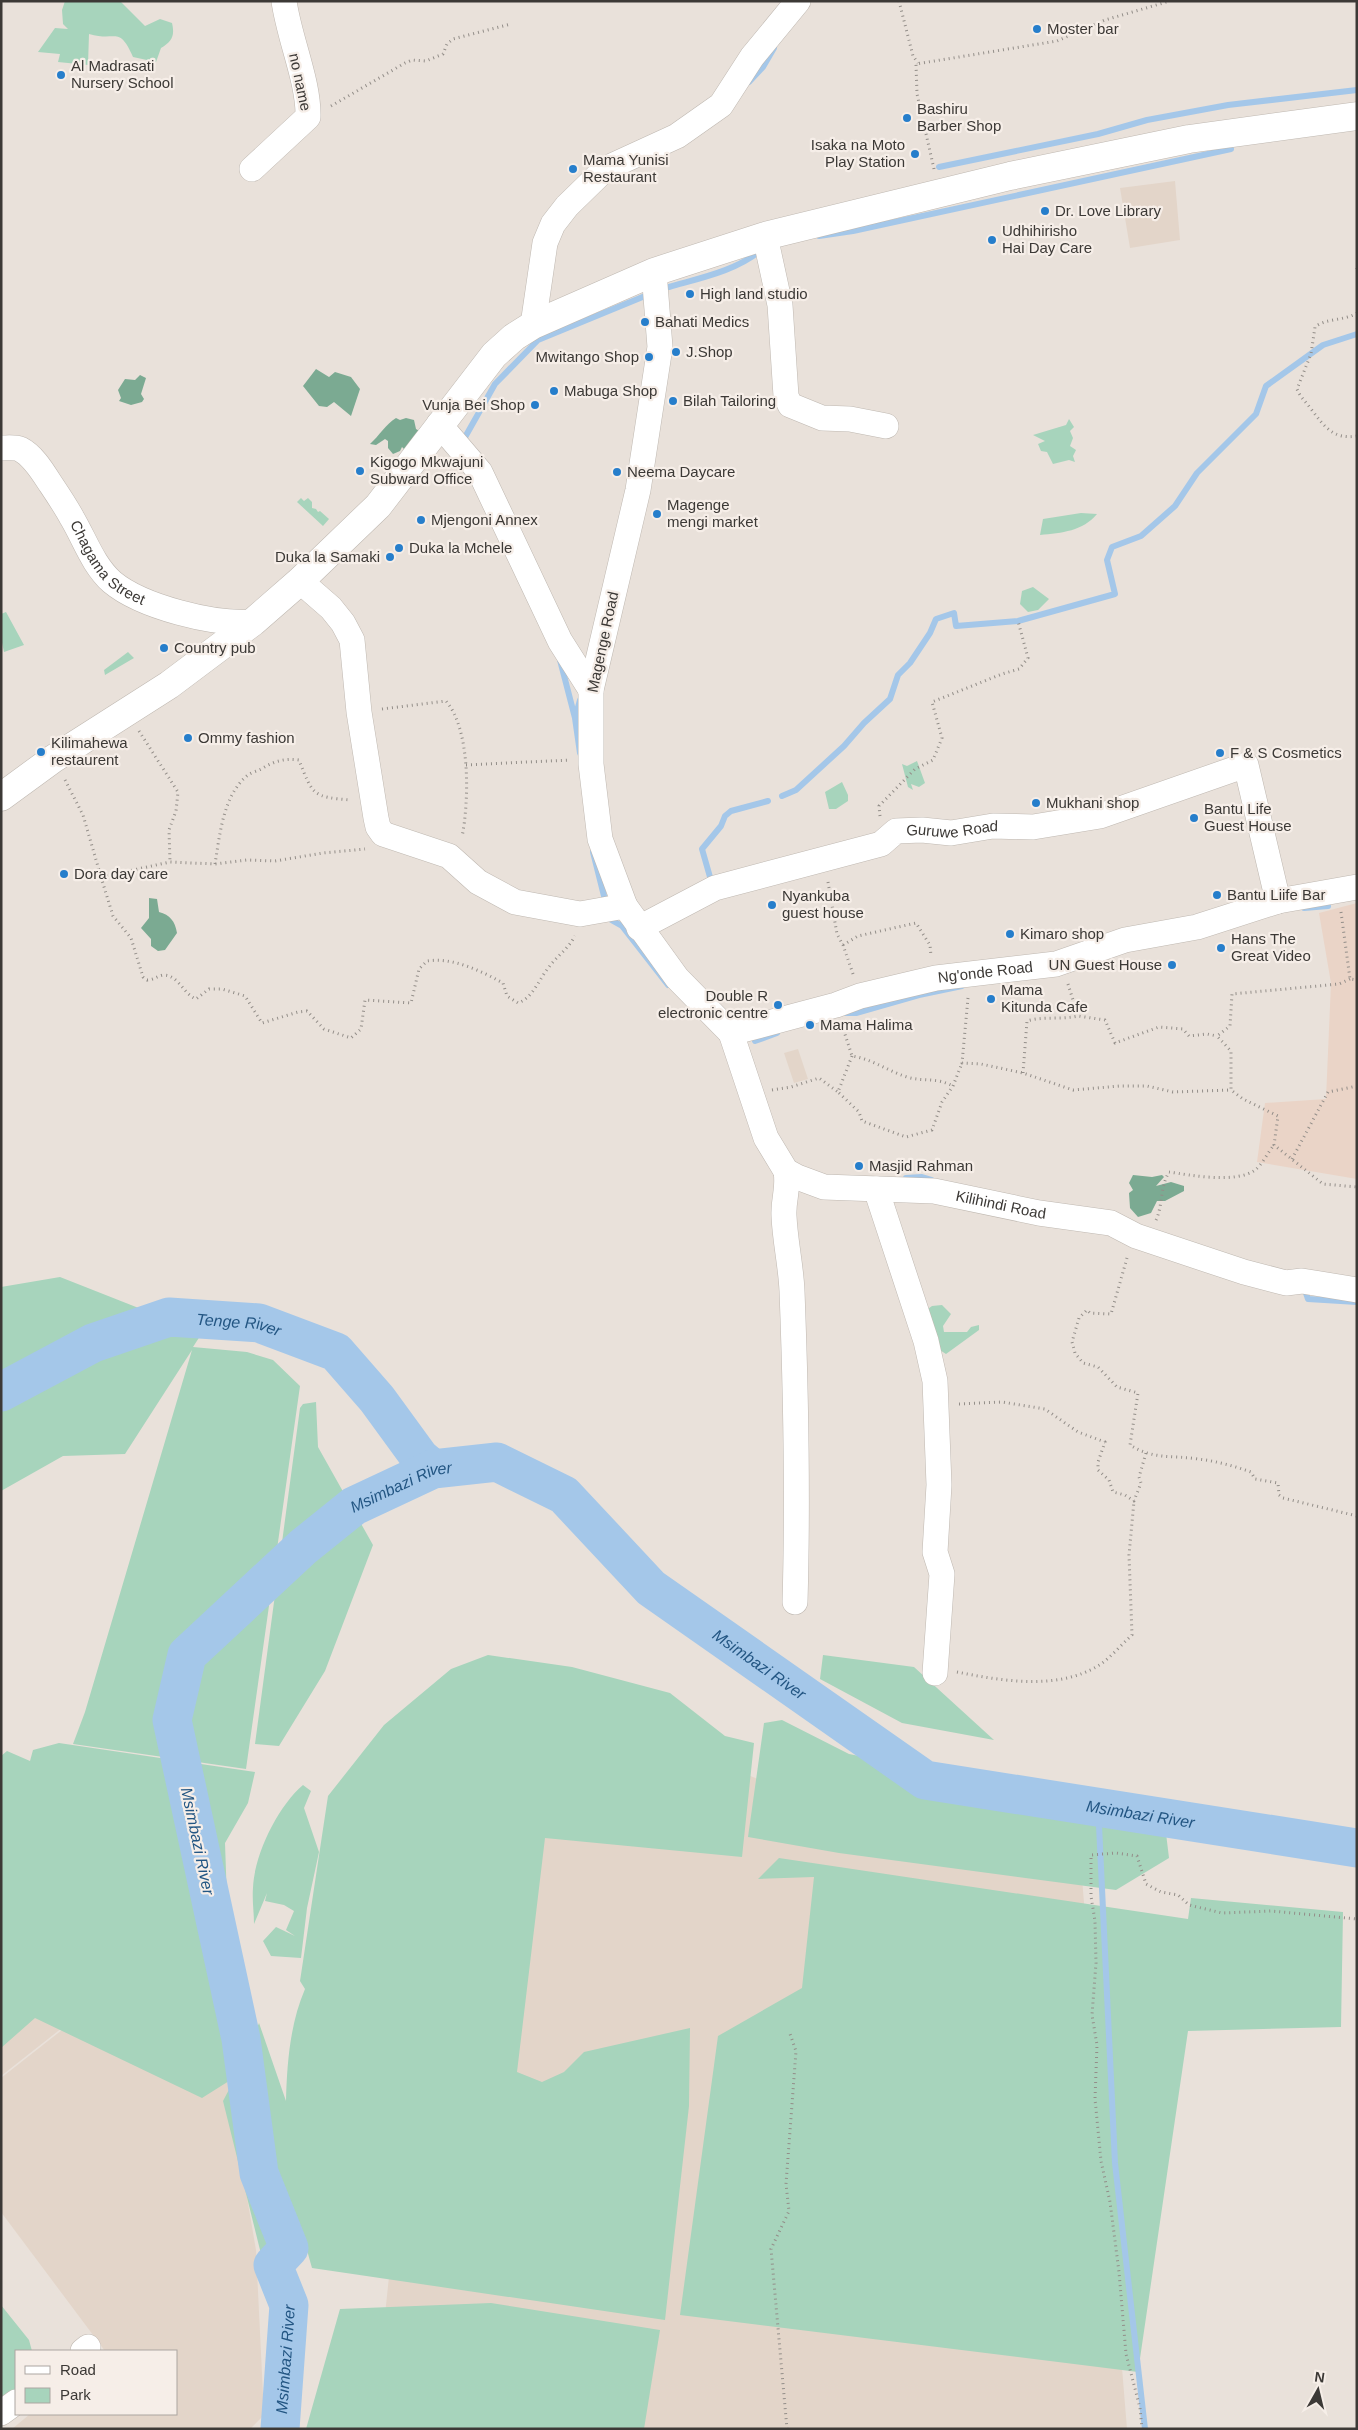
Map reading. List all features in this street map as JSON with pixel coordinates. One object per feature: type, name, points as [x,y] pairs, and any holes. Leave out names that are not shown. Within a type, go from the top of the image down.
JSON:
[{"type":"street","name":"no name","points":[[252,169],[308,118],[306,97],[288,26],[284,1]]},
{"type":"street","points":[[533,325],[546,243],[553,224],[567,206],[605,169],[677,136],[720,105],[752,57],[798,1]]},
{"type":"street","points":[[1,797],[53,759],[127,714],[169,685],[253,622],[300,581],[378,506],[439,424],[494,355],[514,337],[533,325],[654,272],[765,236],[1010,176],[1189,139],[1357,116]]},
{"type":"street","points":[[765,236],[780,305],[786,396],[790,405],[822,418],[850,419],[886,426]]},
{"type":"street","name":"Magenge Road","points":[[654,272],[660,347],[638,490],[590,690],[591,764],[600,839],[625,906],[638,928],[677,978],[731,1033]]},
{"type":"street","points":[[439,424],[480,472],[560,641],[590,690]]},
{"type":"street","name":"Chagama Street","points":[[1,448],[19,448],[29,455],[44,472],[72,517],[95,562],[112,582],[131,594],[175,610],[201,617],[253,622]]},
{"type":"street","points":[[300,581],[331,608],[343,622],[352,640],[360,712],[378,827],[383,834],[448,856],[478,882],[515,902],[580,914],[625,906]]},
{"type":"street","name":"Guruwe Road","points":[[638,928],[715,888],[881,844],[896,831],[951,832],[993,826],[1034,828],[1100,816],[1246,765],[1278,901]]},
{"type":"street","name":"Ng'onde Road","points":[[731,1033],[836,1005],[860,996],[936,978],[971,972],[1056,964],[1126,940],[1197,927],[1278,901],[1348,888]]},
{"type":"street","points":[[731,1033],[766,1138],[786,1171],[789,1188],[784,1202],[784,1216],[792,1289],[797,1532],[795,1602]]},
{"type":"street","name":"Kilihindi Road","points":[[786,1171],[824,1187],[934,1191],[1039,1213],[1112,1223],[1136,1236],[1286,1284],[1302,1280],[1357,1290]]},
{"type":"street","points":[[876,1189],[926,1341],[935,1381],[938,1408],[939,1485],[935,1552],[942,1574],[935,1672]]},
{"type":"street","points":[[1,2413],[15,2403]]},
{"type":"path","points":[[899,1],[913,56],[919,63]]},
{"type":"path","points":[[941,194],[917,94],[916,64],[1057,41],[1104,20],[1170,1]]},
{"type":"path","points":[[308,118],[364,88],[405,63],[426,61],[443,54],[447,44],[453,39],[511,24]]},
{"type":"path","points":[[1357,313],[1347,319],[1320,323],[1315,327],[1311,354],[1297,389],[1320,422],[1330,432],[1339,436],[1357,436]]},
{"type":"path","points":[[881,844],[879,806],[915,769],[933,760],[942,738],[932,702],[1002,674],[1020,669],[1028,658],[1018,622]]},
{"type":"path","points":[[360,712],[446,701],[450,707],[458,728],[468,783],[462,836],[448,856]]},
{"type":"path","points":[[127,714],[178,792],[176,811],[170,830],[170,862]]},
{"type":"path","points":[[53,759],[83,815],[112,916],[131,938],[143,977],[147,980],[162,975],[171,977],[178,982],[189,996],[196,999],[209,989],[222,989],[245,996],[262,1023],[298,1012],[307,1012],[324,1029],[351,1038],[361,1029],[365,1000],[411,1003],[419,968],[427,961],[449,962],[478,970],[503,983],[507,996],[518,1003],[524,1001],[549,968],[571,944],[576,935],[580,914]]},
{"type":"path","points":[[215,864],[224,818],[234,791],[249,774],[270,763],[291,759],[300,760],[310,788],[323,798],[374,800]]},
{"type":"path","points":[[466,765],[571,760]]},
{"type":"path","points":[[101,877],[170,862],[215,864],[247,860],[275,861],[323,852],[352,851],[366,848],[390,837]]},
{"type":"path","points":[[821,861],[828,883],[837,934],[843,945],[860,996]]},
{"type":"path","points":[[1348,888],[1350,979]]},
{"type":"path","points":[[843,945],[858,936],[916,922],[930,945],[932,971],[936,978]]},
{"type":"path","points":[[1056,964],[1068,984],[1078,1016]]},
{"type":"path","points":[[750,1092],[791,1087],[819,1078],[838,1092],[859,1112],[862,1120],[906,1137],[932,1130],[942,1102],[953,1086],[962,1063],[971,972]]},
{"type":"path","points":[[1022,1072],[1026,1021],[1036,1018],[1078,1016],[1105,1020],[1115,1043],[1159,1027],[1182,1029],[1189,1036],[1217,1036],[1230,1026],[1232,994],[1339,984],[1350,979],[1357,980]]},
{"type":"path","points":[[836,1005],[852,1056],[838,1092]]},
{"type":"path","points":[[1217,1036],[1231,1052],[1231,1090]]},
{"type":"path","points":[[852,1056],[865,1058],[904,1076],[930,1078],[953,1086]]},
{"type":"path","points":[[962,1063],[981,1064],[1022,1072],[1073,1090],[1120,1086],[1147,1086],[1172,1092],[1231,1090],[1243,1099],[1278,1116],[1274,1145],[1255,1170],[1241,1175],[1215,1177],[1169,1172],[1165,1179],[1159,1213],[1150,1231],[1136,1236],[1111,1314],[1090,1314],[1087,1310],[1079,1318],[1072,1342],[1075,1353],[1083,1363],[1098,1367],[1117,1387],[1138,1392],[1130,1442],[1132,1446],[1146,1453],[1170,1459],[1177,1456],[1233,1466],[1251,1472],[1255,1479],[1278,1483],[1279,1495],[1283,1498],[1357,1516]]},
{"type":"path","points":[[1292,1159],[1328,1092],[1357,1086]]},
{"type":"path","points":[[1274,1145],[1323,1184],[1357,1187]]},
{"type":"path","points":[[938,1408],[945,1405],[986,1401],[1045,1409],[1078,1432],[1105,1442],[1098,1462],[1098,1470],[1109,1480],[1114,1492],[1125,1495],[1134,1501]]},
{"type":"path","points":[[935,1672],[942,1674],[952,1670],[991,1679],[1047,1681],[1078,1675],[1101,1663],[1132,1635],[1128,1563],[1134,1501],[1142,1483],[1139,1477],[1146,1453]]},
{"type":"path","points":[[1142,2429],[1140,2408],[1126,2354],[1110,2202],[1101,2160],[1096,2108],[1097,2045],[1092,2015],[1096,1964],[1095,1921],[1091,1896],[1091,1854],[1116,1853],[1136,1856],[1146,1884],[1162,1892],[1178,1895],[1189,1905],[1222,1913],[1271,1911],[1357,1919]]},
{"type":"path","points":[[787,2429],[771,2249],[789,2212],[786,2184],[796,2051],[789,2031]]},
{"type":"shaded area","points":[[1175,181],[1180,240],[1130,248],[1120,188]]},
{"type":"shaded area","points":[[1357,903],[1357,1179],[1257,1162],[1265,1103],[1326,1099],[1331,983],[1319,913]]},
{"type":"shaded area","points":[[798,1049],[808,1079],[794,1083],[784,1053]]},
{"type":"shaded area","points":[[640,1732],[783,1789],[1081,1866],[1127,2429],[341,2429],[384,2324],[398,2192],[410,1771]]},
{"type":"shaded area","points":[[1,1978],[86,2009],[1,2076]]},
{"type":"shaded area","points":[[114,1989],[226,2075],[256,2250],[264,2415],[250,2429],[12,2429],[29,2415],[178,2415],[178,2350],[104,2350],[1,2212],[1,2078]]},
{"type":"green space","points":[[65,1],[120,1],[145,26],[160,19],[172,23],[173,35],[168,43],[161,48],[156,62],[133,57],[124,41],[116,36],[89,34],[88,65],[58,62],[60,54],[38,52],[55,28],[68,29],[63,24],[62,10]]},
{"type":"green space","points":[[316,369],[329,377],[335,372],[351,377],[360,389],[351,416],[334,402],[327,407],[319,406],[303,386]]},
{"type":"green space","points":[[140,375],[146,378],[141,394],[144,399],[142,402],[131,405],[119,401],[121,398],[118,390],[125,379],[135,380]]},
{"type":"green space","points":[[396,418],[400,420],[406,418],[414,420],[416,429],[421,432],[407,452],[402,447],[400,451],[393,454],[388,448],[388,441],[385,439],[376,445],[370,444],[389,423]]},
{"type":"green space","points":[[1069,419],[1074,427],[1070,431],[1073,438],[1070,446],[1076,450],[1073,456],[1075,462],[1069,460],[1053,464],[1047,452],[1041,451],[1038,444],[1045,441],[1033,435],[1066,425]]},
{"type":"green space","points":[[301,498],[304,501],[308,498],[312,502],[312,508],[318,512],[320,511],[329,519],[323,526],[297,502]]},
{"type":"green space","points":[[1081,513],[1097,514],[1079,528],[1040,535],[1043,519]]},
{"type":"green space","points":[[1033,587],[1049,599],[1038,610],[1028,612],[1020,604],[1022,591]]},
{"type":"green space","points":[[6,612],[24,645],[4,652],[1,638],[1,614]]},
{"type":"green space","points":[[128,652],[134,658],[105,675],[104,670]]},
{"type":"green space","points":[[917,761],[925,783],[919,787],[911,784],[913,790],[908,787],[902,764],[907,766]]},
{"type":"green space","points":[[842,782],[848,795],[848,801],[836,809],[829,809],[825,792]]},
{"type":"green space","points":[[149,898],[157,899],[159,912],[171,919],[176,929],[177,933],[165,950],[158,951],[151,946],[151,939],[141,928],[149,918]]},
{"type":"green space","points":[[1133,1175],[1152,1177],[1162,1175],[1164,1177],[1156,1186],[1171,1182],[1184,1186],[1184,1191],[1165,1201],[1157,1201],[1151,1213],[1138,1217],[1130,1208],[1129,1193],[1133,1190],[1129,1183]]},
{"type":"green space","points":[[60,1277],[202,1333],[193,1347],[247,1352],[273,1360],[300,1386],[246,1769],[73,1744],[85,1712],[192,1350],[125,1454],[63,1456],[1,1491],[1,1287]]},
{"type":"green space","points":[[942,1305],[951,1314],[943,1326],[944,1332],[967,1332],[971,1327],[979,1325],[979,1330],[946,1354],[932,1345],[925,1311],[932,1306]]},
{"type":"green space","points":[[316,1402],[318,1447],[373,1545],[325,1671],[279,1746],[255,1744],[300,1408],[303,1404]]},
{"type":"green space","points":[[488,1655],[572,1667],[670,1693],[725,1736],[754,1743],[742,1857],[545,1838],[517,2072],[542,2082],[564,2072],[584,2052],[690,2028],[689,2106],[665,2320],[312,2268],[303,2236],[288,2263],[261,2254],[223,2101],[244,2061],[259,2023],[286,2101],[290,2044],[296,2016],[305,1989],[300,1981],[328,1796],[384,1725],[451,1669]]},
{"type":"green space","points":[[823,1655],[914,1667],[994,1740],[902,1723],[820,1679]]},
{"type":"green space","points":[[782,1720],[849,1754],[968,1777],[1060,1805],[1165,1825],[1169,1858],[1116,1890],[839,1853],[748,1837],[764,1723]]},
{"type":"green space","points":[[59,1743],[255,1772],[248,1803],[225,1843],[227,1900],[223,1987],[218,1989],[219,2002],[238,2041],[229,2081],[202,2098],[35,2018],[1,2048],[1,1756],[7,1751],[30,1761],[33,1750]]},
{"type":"green space","points":[[303,1785],[311,1791],[304,1808],[319,1852],[307,1908],[301,1958],[271,1956],[263,1941],[276,1927],[295,1936],[286,1930],[294,1911],[284,1905],[265,1901],[267,1893],[254,1924],[254,1875],[263,1846],[276,1818]]},
{"type":"green space","points":[[779,1858],[1188,1919],[1191,1898],[1343,1912],[1341,2027],[1188,2031],[1138,2372],[680,2315],[718,2036],[802,1988],[814,1877],[758,1879]]},
{"type":"green space","points":[[491,2303],[660,2330],[644,2429],[306,2429],[340,2309]]},
{"type":"green space","points":[[1,2305],[29,2340],[32,2350],[15,2350],[15,2396],[1,2402]]},
{"type":"waterway","points":[[749,82],[763,67],[774,48]]},
{"type":"waterway","points":[[939,167],[1098,134],[1147,120],[1228,105],[1357,90]]},
{"type":"waterway","points":[[819,236],[853,231],[1231,149]]},
{"type":"waterway","points":[[669,287],[729,269],[761,250]]},
{"type":"waterway","points":[[464,439],[495,384],[538,340],[645,296],[647,301]]},
{"type":"waterway","points":[[782,796],[796,790],[844,746],[864,723],[890,699],[898,675],[910,663],[930,633],[936,619],[954,613],[956,626],[1018,621],[1115,594],[1107,560],[1112,547],[1141,536],[1175,506],[1197,473],[1256,414],[1266,386],[1323,345],[1357,334]]},
{"type":"waterway","points":[[560,660],[575,718],[580,753]]},
{"type":"waterway","points":[[575,718],[580,700]]},
{"type":"waterway","points":[[712,884],[702,849],[721,826],[725,816],[731,811],[768,801]]},
{"type":"waterway","points":[[593,852],[604,896]]},
{"type":"waterway","points":[[1304,908],[1328,906]]},
{"type":"waterway","points":[[606,917],[622,926],[668,985]]},
{"type":"waterway","points":[[846,1013],[856,1013],[919,995],[962,986]]},
{"type":"waterway","points":[[755,1041],[777,1033]]},
{"type":"waterway","points":[[906,1178],[922,1177],[932,1180]]},
{"type":"waterway","points":[[1304,1287],[1308,1299],[1357,1302]]},
{"type":"waterway","name":"Tenge River","points":[[1,1392],[93,1343],[169,1317],[259,1323],[336,1352],[377,1399],[420,1458],[433,1469]]},
{"type":"waterway","name":"Msimbazi River","points":[[280,2429],[289,2305],[273,2265],[289,2248],[259,2173],[241,2039],[172,1720],[187,1655],[303,1547],[354,1506],[433,1469],[497,1462],[564,1495],[651,1588],[925,1780],[1357,1848]]},
{"type":"waterway","points":[[1096,1806],[1098,1804],[1115,2163],[1145,2429]]},
{"type":"place","name":"Moster bar","points":[[1037,29]]},
{"type":"place","name":"Al Madrasati Nursery School","points":[[61,75]]},
{"type":"place","name":"Bashiru Barber Shop","points":[[907,118]]},
{"type":"place","name":"Isaka na Moto Play Station","points":[[915,154]]},
{"type":"place","name":"Mama Yunisi Restaurant","points":[[573,169]]},
{"type":"place","name":"Dr. Love Library","points":[[1045,211]]},
{"type":"place","name":"Udhihirisho Hai Day Care","points":[[992,240]]},
{"type":"place","name":"High land studio","points":[[690,294]]},
{"type":"place","name":"Bahati Medics","points":[[645,322]]},
{"type":"place","name":"J.Shop","points":[[676,352]]},
{"type":"place","name":"Mwitango Shop","points":[[649,357]]},
{"type":"place","name":"Mabuga Shop","points":[[554,391]]},
{"type":"place","name":"Bilah Tailoring","points":[[673,401]]},
{"type":"place","name":"Vunja Bei Shop","points":[[535,405]]},
{"type":"place","name":"Kigogo Mkwajuni Subward Office","points":[[360,471]]},
{"type":"place","name":"Neema Daycare","points":[[617,472]]},
{"type":"place","name":"Magenge mengi market","points":[[657,514]]},
{"type":"place","name":"Mjengoni Annex","points":[[421,520]]},
{"type":"place","name":"Duka la Mchele","points":[[399,548]]},
{"type":"place","name":"Duka la Samaki","points":[[390,557]]},
{"type":"place","name":"Country pub","points":[[164,648]]},
{"type":"place","name":"Ommy fashion","points":[[188,738]]},
{"type":"place","name":"Kilimahewa restaurent","points":[[41,752]]},
{"type":"place","name":"F & S Cosmetics","points":[[1220,753]]},
{"type":"place","name":"Mukhani shop","points":[[1036,803]]},
{"type":"place","name":"Bantu Life Guest House","points":[[1194,818]]},
{"type":"place","name":"Dora day care","points":[[64,874]]},
{"type":"place","name":"Bantu Liife Bar","points":[[1217,895]]},
{"type":"place","name":"Nyankuba guest house","points":[[772,905]]},
{"type":"place","name":"Kimaro shop","points":[[1010,934]]},
{"type":"place","name":"Hans The Great Video","points":[[1221,948]]},
{"type":"place","name":"UN Guest House","points":[[1172,965]]},
{"type":"place","name":"Mama Kitunda Cafe","points":[[991,999]]},
{"type":"place","name":"Double R electronic centre","points":[[778,1005]]},
{"type":"place","name":"Mama Halima","points":[[810,1025]]},
{"type":"place","name":"Masjid Rahman","points":[[859,1166]]}]
